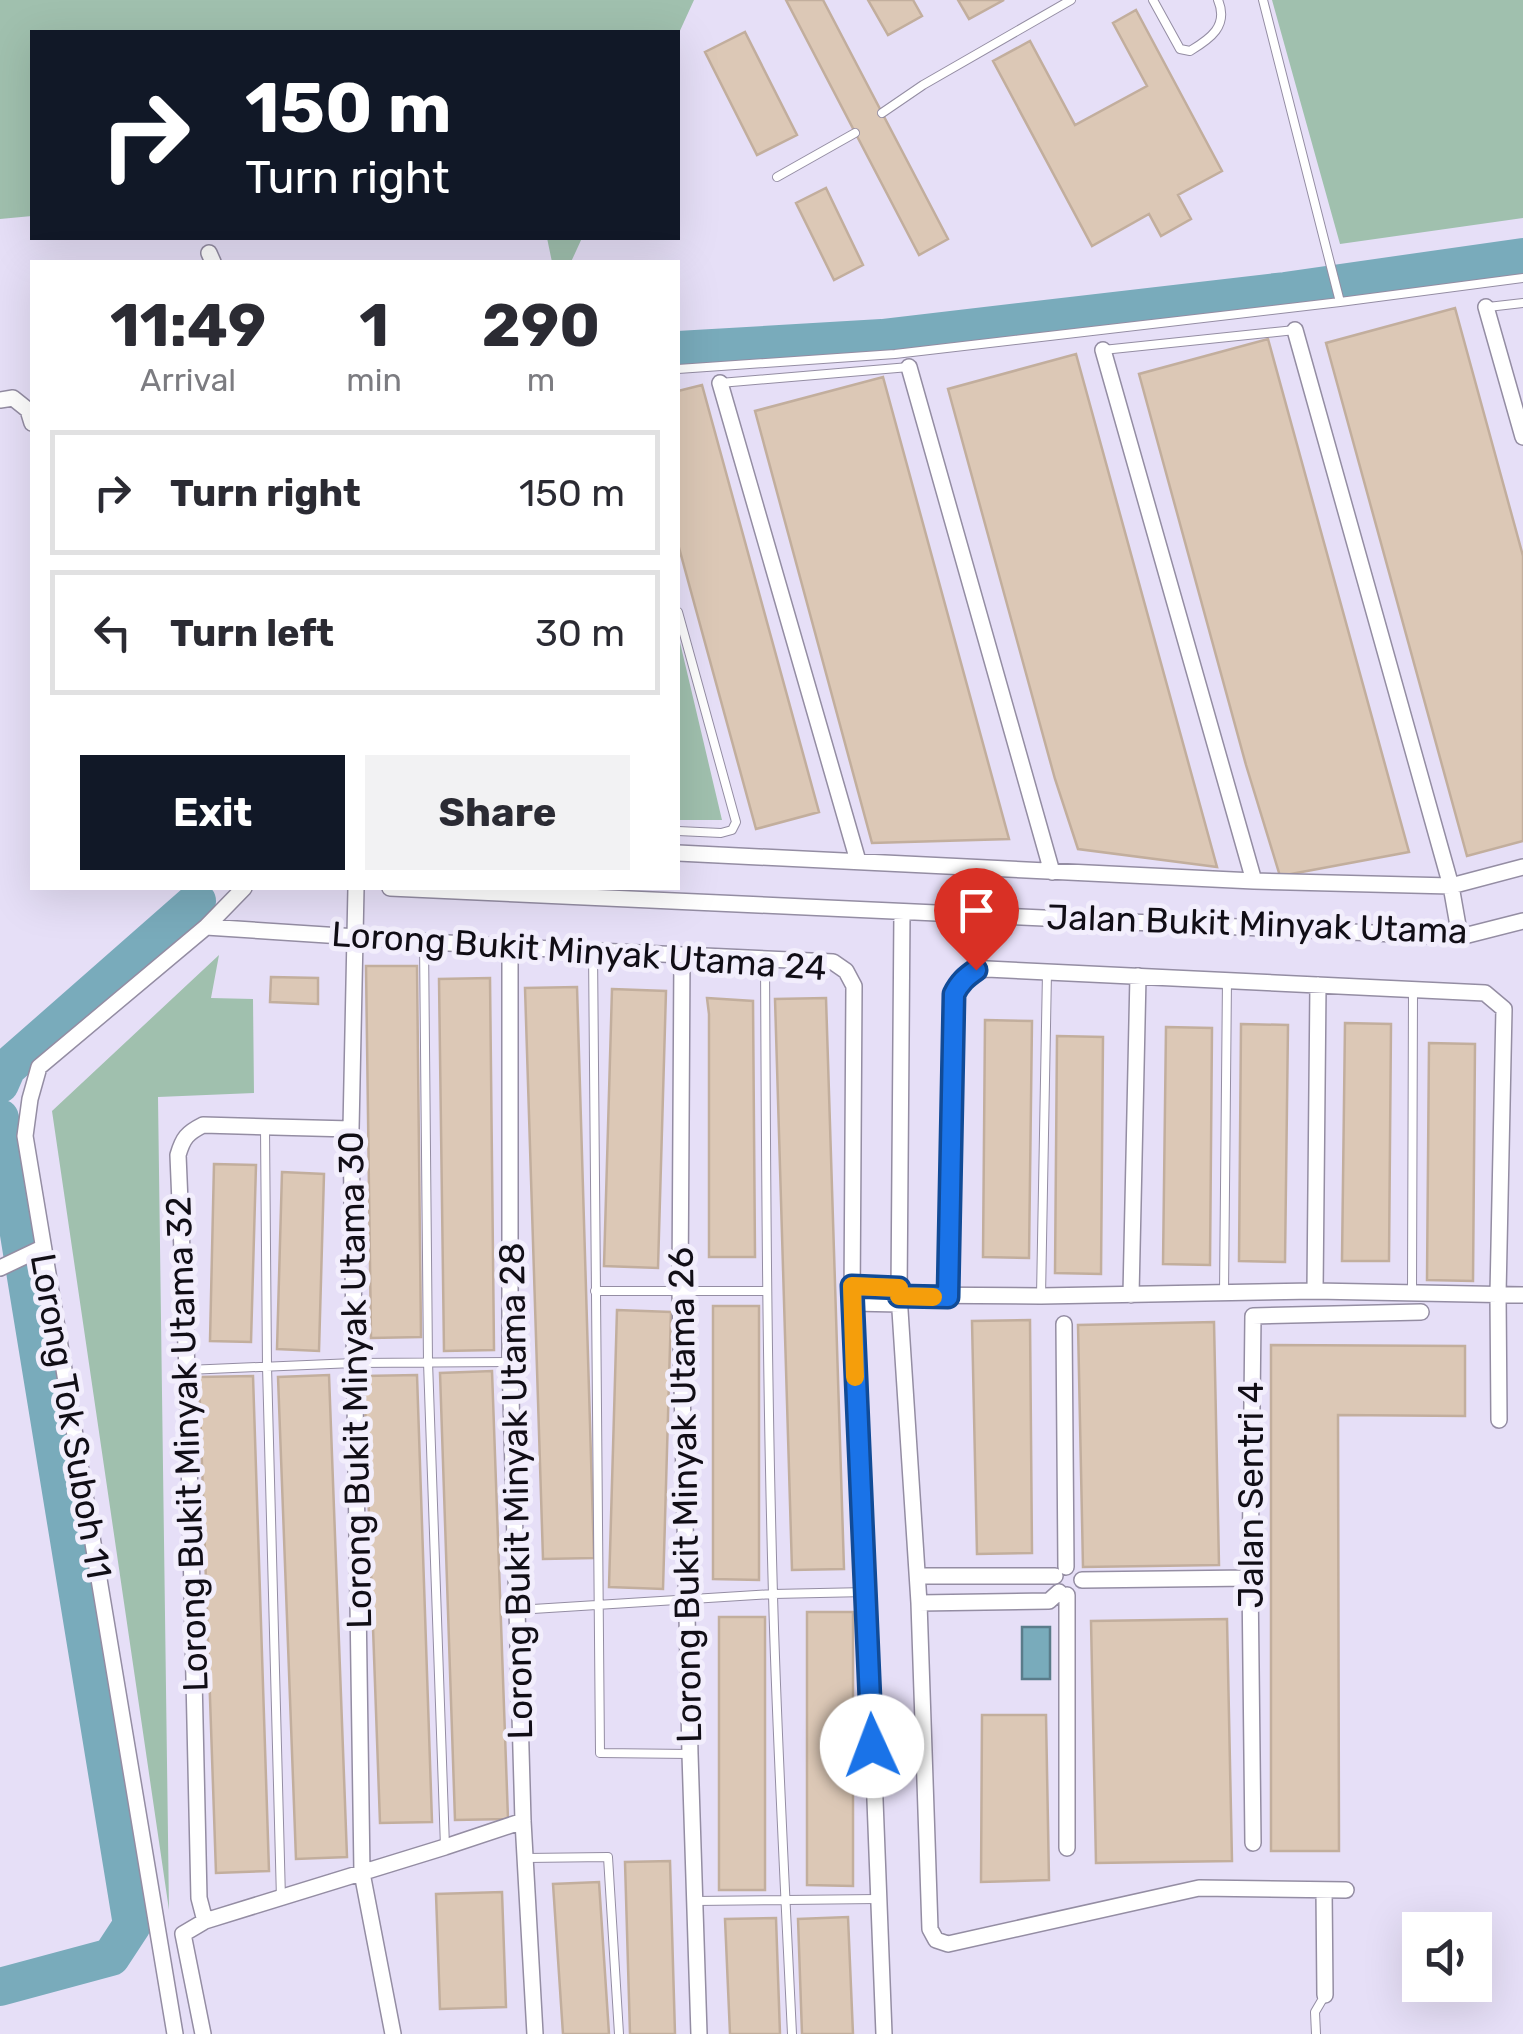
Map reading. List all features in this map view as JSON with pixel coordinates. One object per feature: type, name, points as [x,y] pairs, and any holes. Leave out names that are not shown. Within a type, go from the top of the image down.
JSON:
[{"type":"street","points":[[1486,307],[1523,437]]},
{"type":"street","points":[[1295,330],[1451,886],[1460,937]]},
{"type":"street","points":[[1103,350],[1254,881]]},
{"type":"street","points":[[909,367],[1052,872]]},
{"type":"street","points":[[720,383],[858,861]]},
{"type":"street","points":[[0,400],[13,398],[30,416]]},
{"type":"street","name":"Jalan Bukit Minyak Utama","points":[[680,854],[1254,881],[1451,886],[1523,867]]},
{"type":"street","name":"Lorong Tok Suboh 11","points":[[174,2034],[37,1250],[25,1136],[39,1067],[206,928],[242,890]]},
{"type":"street","name":"Lorong Bukit Minyak Utama 30","points":[[356,890],[351,1129],[362,1873],[393,2034]]},
{"type":"street","name":"Jalan Bukit Minyak Utama","points":[[433,890],[1460,937],[1523,921]]},
{"type":"street","points":[[902,912],[899,1295],[918,1576],[930,1929],[936,1940],[948,1944],[1199,1888],[1346,1890]]},
{"type":"street","name":"Lorong Bukit Minyak Utama 24","points":[[206,928],[834,962],[846,970],[854,986],[852,1295],[884,2034]]},
{"type":"street","name":"Lorong Bukit Minyak Utama 28","points":[[510,947],[510,1362],[523,1821],[535,2034]]},
{"type":"street","name":"Lorong Bukit Minyak Utama 26","points":[[682,956],[680,1291],[699,2034]]},
{"type":"street","points":[[948,1297],[954,994],[958,984],[976,970],[1485,993],[1504,1009],[1498,1420]]},
{"type":"street","points":[[1132,1295],[1138,976]]},
{"type":"street","points":[[1316,1290],[1318,985]]},
{"type":"street","name":"Lorong Bukit Minyak Utama 32","points":[[205,1921],[199,1898],[178,1155],[183,1138],[203,1125],[351,1129]]},
{"type":"street","points":[[6,1266],[37,1250]]},
{"type":"street","points":[[852,1295],[1042,1296],[1316,1290],[1523,1295]]},
{"type":"street","name":"Jalan Sentri 4","points":[[1253,1843],[1253,1316],[1421,1312]]},
{"type":"street","points":[[1064,1324],[1062,1582],[1067,1848]]},
{"type":"street","points":[[919,1603],[1049,1600],[1075,1568],[1082,1580],[1250,1578]]},
{"type":"street","points":[[918,1576],[1062,1582]]},
{"type":"street","points":[[203,2034],[183,1934],[205,1921],[523,1821]]},
{"type":"street","points":[[1324,1890],[1325,1995]]},
{"type":"lane","points":[[882,113],[923,85],[1072,0]]},
{"type":"lane","points":[[1153,0],[1180,49],[1190,52],[1211,38],[1222,22],[1218,0]]},
{"type":"lane","points":[[1263,0],[1340,302]]},
{"type":"lane","points":[[778,178],[854,133]]},
{"type":"lane","points":[[680,369],[896,354],[1523,278]]},
{"type":"lane","points":[[1486,307],[1523,303]]},
{"type":"lane","points":[[1103,350],[1295,330]]},
{"type":"lane","points":[[720,383],[909,367]]},
{"type":"lane","points":[[680,619],[736,822],[732,830],[720,833],[680,831]]},
{"type":"lane","points":[[424,942],[428,1362],[445,1847]]},
{"type":"lane","points":[[593,950],[600,1753],[690,1754]]},
{"type":"lane","points":[[765,959],[772,1594],[792,2034]]},
{"type":"lane","points":[[1042,1296],[1047,972]]},
{"type":"lane","points":[[1224,1293],[1227,979]]},
{"type":"lane","points":[[1412,1292],[1413,990]]},
{"type":"lane","points":[[265,1127],[281,1899]]},
{"type":"lane","points":[[595,1291],[766,1292]]},
{"type":"lane","points":[[187,1370],[510,1362]]},
{"type":"lane","points":[[517,1610],[867,1592]]},
{"type":"lane","points":[[526,1858],[608,1857],[618,2034]]},
{"type":"lane","points":[[695,1902],[878,1900]]},
{"type":"lane","points":[[1316,2034],[1315,2012],[1325,1995]]},
{"type":"green space","points":[[0,0],[694,0],[680,31],[30,30],[30,216],[0,219]]},
{"type":"green space","points":[[1272,0],[1523,0],[1523,218],[1340,244]]},
{"type":"green space","points":[[547,240],[581,240],[572,260],[552,260]]},
{"type":"green space","points":[[680,642],[722,820],[680,820]]},
{"type":"green space","points":[[219,955],[211,998],[253,999],[254,1093],[158,1097],[169,1910],[52,1111]]},
{"type":"water","points":[[1022,1627],[1050,1627],[1050,1679],[1022,1679]]},
{"type":"building","points":[[786,0],[823,0],[948,239],[919,255]]},
{"type":"building","points":[[868,0],[913,0],[922,16],[888,35]]},
{"type":"building","points":[[958,0],[1004,0],[969,19]]},
{"type":"building","points":[[1136,10],[1222,171],[1178,195],[1191,219],[1161,236],[1149,214],[1092,246],[993,61],[1030,41],[1075,125],[1147,86],[1113,23]]},
{"type":"building","points":[[745,32],[797,135],[757,155],[705,52]]},
{"type":"building","points":[[826,188],[863,265],[834,280],[796,203]]},
{"type":"building","points":[[1455,308],[1523,556],[1523,841],[1467,856],[1326,343]]},
{"type":"building","points":[[1268,339],[1409,852],[1280,876],[1139,374]]},
{"type":"building","points":[[1076,354],[1217,867],[1078,849],[1055,779],[948,389]]},
{"type":"building","points":[[883,377],[1009,839],[872,843],[755,411]]},
{"type":"building","points":[[702,385],[819,812],[756,829],[680,551],[680,390]]},
{"type":"building","points":[[366,966],[417,966],[421,1337],[371,1338]]},
{"type":"building","points":[[271,977],[318,978],[318,1004],[270,1002]]},
{"type":"building","points":[[490,978],[494,1350],[444,1351],[439,979]]},
{"type":"building","points":[[577,987],[594,1558],[543,1559],[525,988]]},
{"type":"building","points":[[612,989],[666,991],[658,1268],[604,1266]]},
{"type":"building","points":[[707,998],[753,1001],[755,1257],[709,1257]]},
{"type":"building","points":[[826,998],[844,1569],[792,1570],[775,999]]},
{"type":"building","points":[[985,1020],[1032,1021],[1029,1258],[983,1257]]},
{"type":"building","points":[[1345,1023],[1391,1024],[1389,1261],[1342,1261]]},
{"type":"building","points":[[1241,1024],[1288,1025],[1285,1262],[1239,1261]]},
{"type":"building","points":[[1166,1027],[1212,1028],[1210,1265],[1163,1264]]},
{"type":"building","points":[[1057,1036],[1103,1037],[1101,1274],[1055,1273]]},
{"type":"building","points":[[1429,1043],[1475,1044],[1473,1281],[1427,1280]]},
{"type":"building","points":[[214,1164],[256,1165],[251,1342],[210,1341]]},
{"type":"building","points":[[282,1172],[324,1174],[319,1351],[277,1349]]},
{"type":"building","points":[[713,1306],[759,1306],[759,1580],[713,1579]]},
{"type":"building","points":[[617,1310],[671,1312],[663,1589],[609,1587]]},
{"type":"building","points":[[1030,1320],[1032,1553],[977,1554],[972,1321]]},
{"type":"building","points":[[1214,1322],[1219,1565],[1083,1567],[1078,1325]]},
{"type":"building","points":[[1271,1345],[1465,1346],[1465,1416],[1338,1415],[1339,1851],[1271,1851]]},
{"type":"building","points":[[492,1371],[508,1819],[455,1820],[440,1373]]},
{"type":"building","points":[[329,1375],[347,1857],[296,1859],[278,1377]]},
{"type":"building","points":[[417,1375],[432,1822],[380,1823],[364,1376]]},
{"type":"building","points":[[253,1376],[269,1871],[216,1873],[199,1377]]},
{"type":"building","points":[[807,1612],[853,1612],[853,1886],[807,1885]]},
{"type":"building","points":[[719,1617],[765,1617],[765,1890],[719,1890]]},
{"type":"building","points":[[1227,1619],[1232,1861],[1096,1863],[1091,1621]]},
{"type":"building","points":[[982,1715],[1046,1715],[1049,1880],[981,1882]]},
{"type":"building","points":[[670,1861],[675,2034],[630,2034],[625,1862]]},
{"type":"building","points":[[599,1882],[609,2034],[563,2034],[553,1884]]},
{"type":"building","points":[[502,1892],[506,2007],[440,2009],[436,1894]]},
{"type":"building","points":[[848,1917],[853,2034],[802,2034],[798,1919]]},
{"type":"building","points":[[776,1918],[780,2034],[730,2034],[725,1919]]},
{"type":"waterway","points":[[680,350],[882,338],[1285,291],[1523,257]]},
{"type":"waterway","points":[[0,1084],[7,1068],[197,901]]},
{"type":"waterway","points":[[0,1118],[132,1925],[111,1957],[0,1987]]},
{"type":"slow traffic","points":[[855,1377],[852,1286],[899,1288],[899,1296],[933,1297]]},
{"type":"route","points":[[872,1746],[852,1286],[899,1288],[899,1296],[948,1297],[954,994],[958,984],[976,970]]}]
